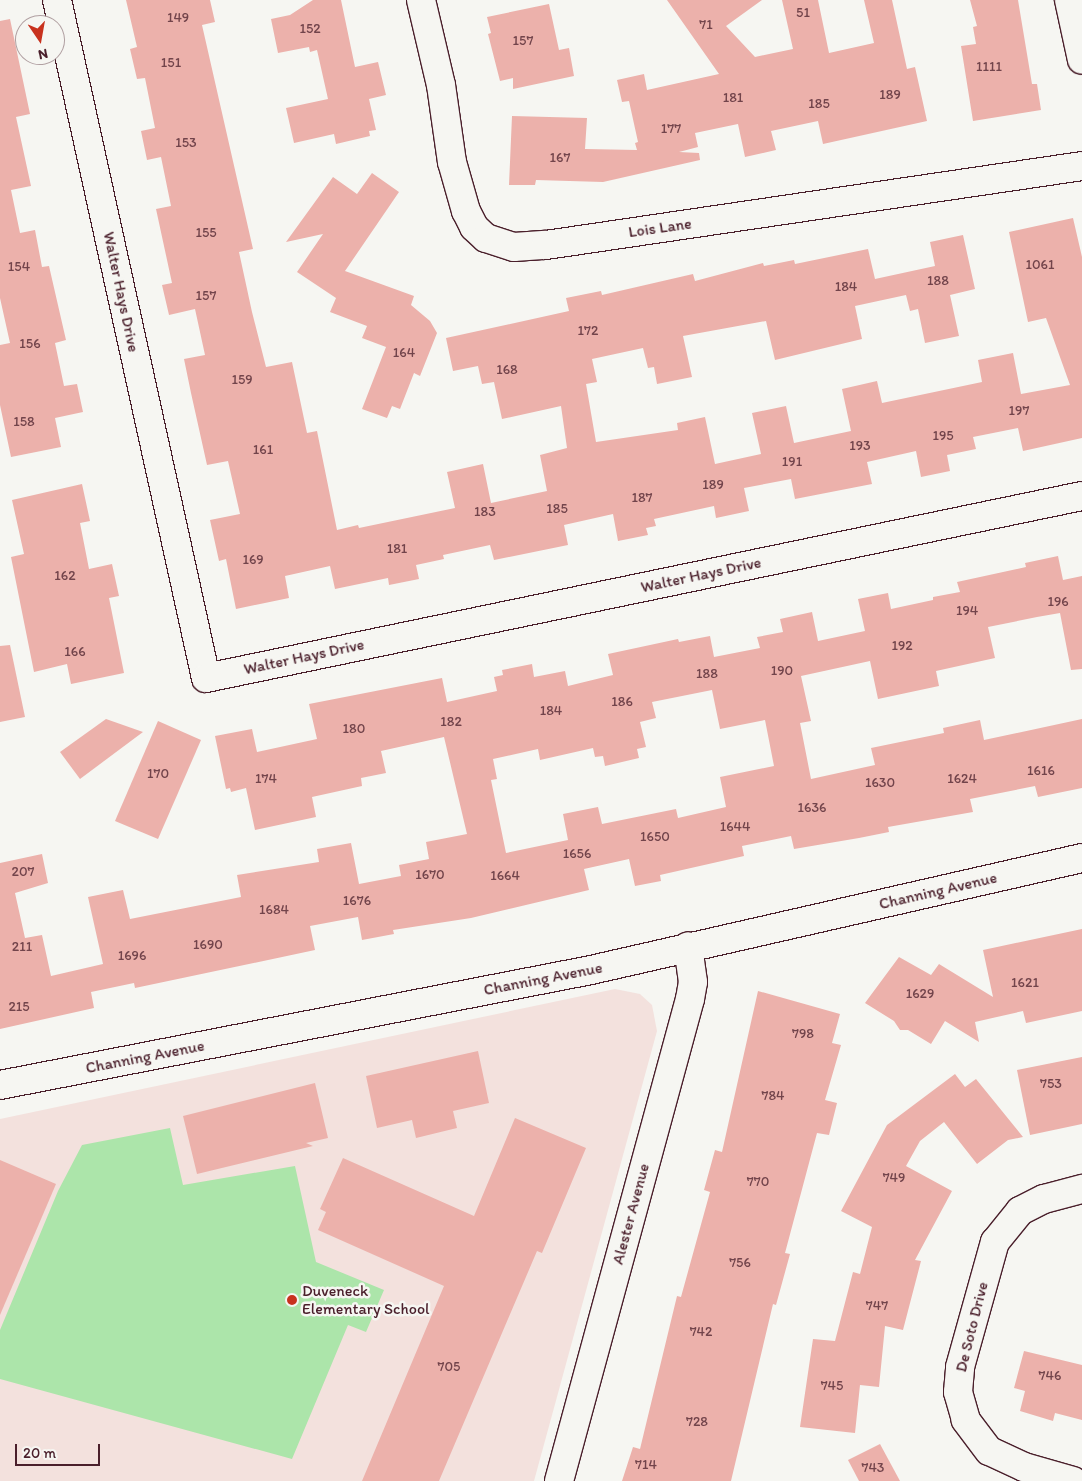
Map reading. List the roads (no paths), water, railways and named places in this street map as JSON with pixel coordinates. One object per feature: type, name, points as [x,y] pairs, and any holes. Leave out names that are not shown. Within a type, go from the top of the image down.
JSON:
[{"type":"street","name":"Walter Hays Drive","points":[[57,0],[206,678],[1082,496]]},
{"type":"street","name":"Lois Lane","points":[[421,0],[440,86],[452,162],[466,211],[474,227],[486,238],[514,247],[546,245],[1082,166]]},
{"type":"street","points":[[1069,0],[1082,60]]},
{"type":"street","name":"Channing Avenue","points":[[0,1085],[591,970],[688,946],[1082,858]]},
{"type":"street","name":"Alester Avenue","points":[[559,1481],[690,999],[693,982],[688,946]]},
{"type":"street","name":"De Soto Drive","points":[[1073,1481],[1024,1467],[989,1451],[966,1420],[958,1392],[960,1367],[995,1242],[1020,1212],[1044,1199],[1082,1189]]},
{"type":"place","name":"Duveneck Elementary School","points":[[292,1300]]}]
